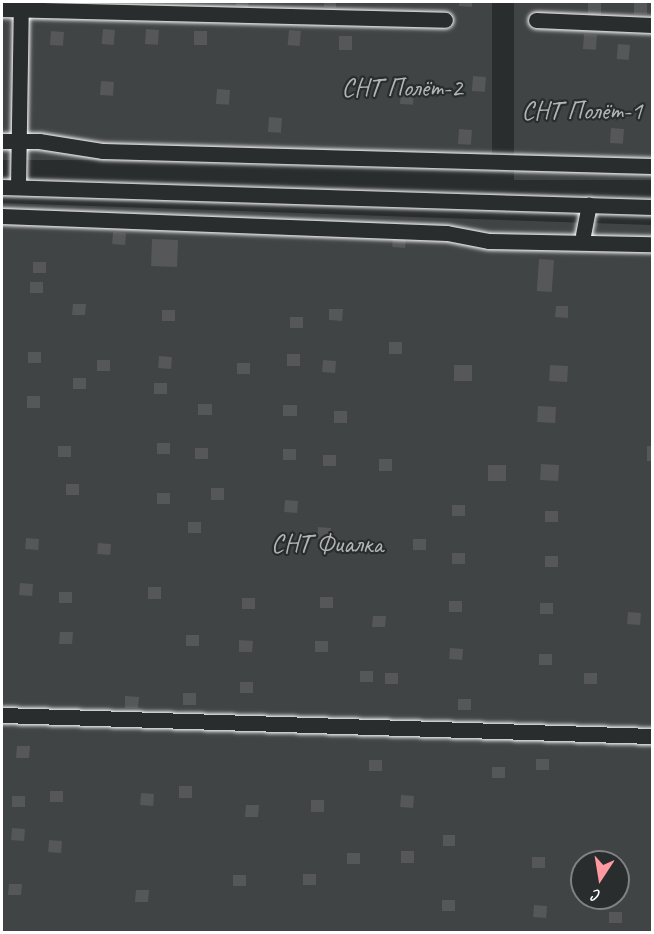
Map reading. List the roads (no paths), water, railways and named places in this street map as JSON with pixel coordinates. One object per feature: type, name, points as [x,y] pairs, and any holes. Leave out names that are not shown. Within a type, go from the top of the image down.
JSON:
[{"type":"street","points":[[2,9],[21,6],[446,20]]},
{"type":"street","points":[[18,187],[21,6]]},
{"type":"street","points":[[536,20],[652,25]]},
{"type":"street","points":[[2,141],[103,151],[652,166]]},
{"type":"street","points":[[2,187],[652,207]]},
{"type":"street","points":[[583,235],[589,205]]},
{"type":"street","points":[[2,216],[447,233],[489,241],[652,244]]},
{"type":"street","points":[[2,715],[652,736]]},
{"type":"park label","name":"СНТ Полёт-2","points":[[402,88]]},
{"type":"park label","name":"СНТ Полёт-1","points":[[582,111]]},
{"type":"park label","name":"СНТ Фиалка","points":[[327,544]]}]
